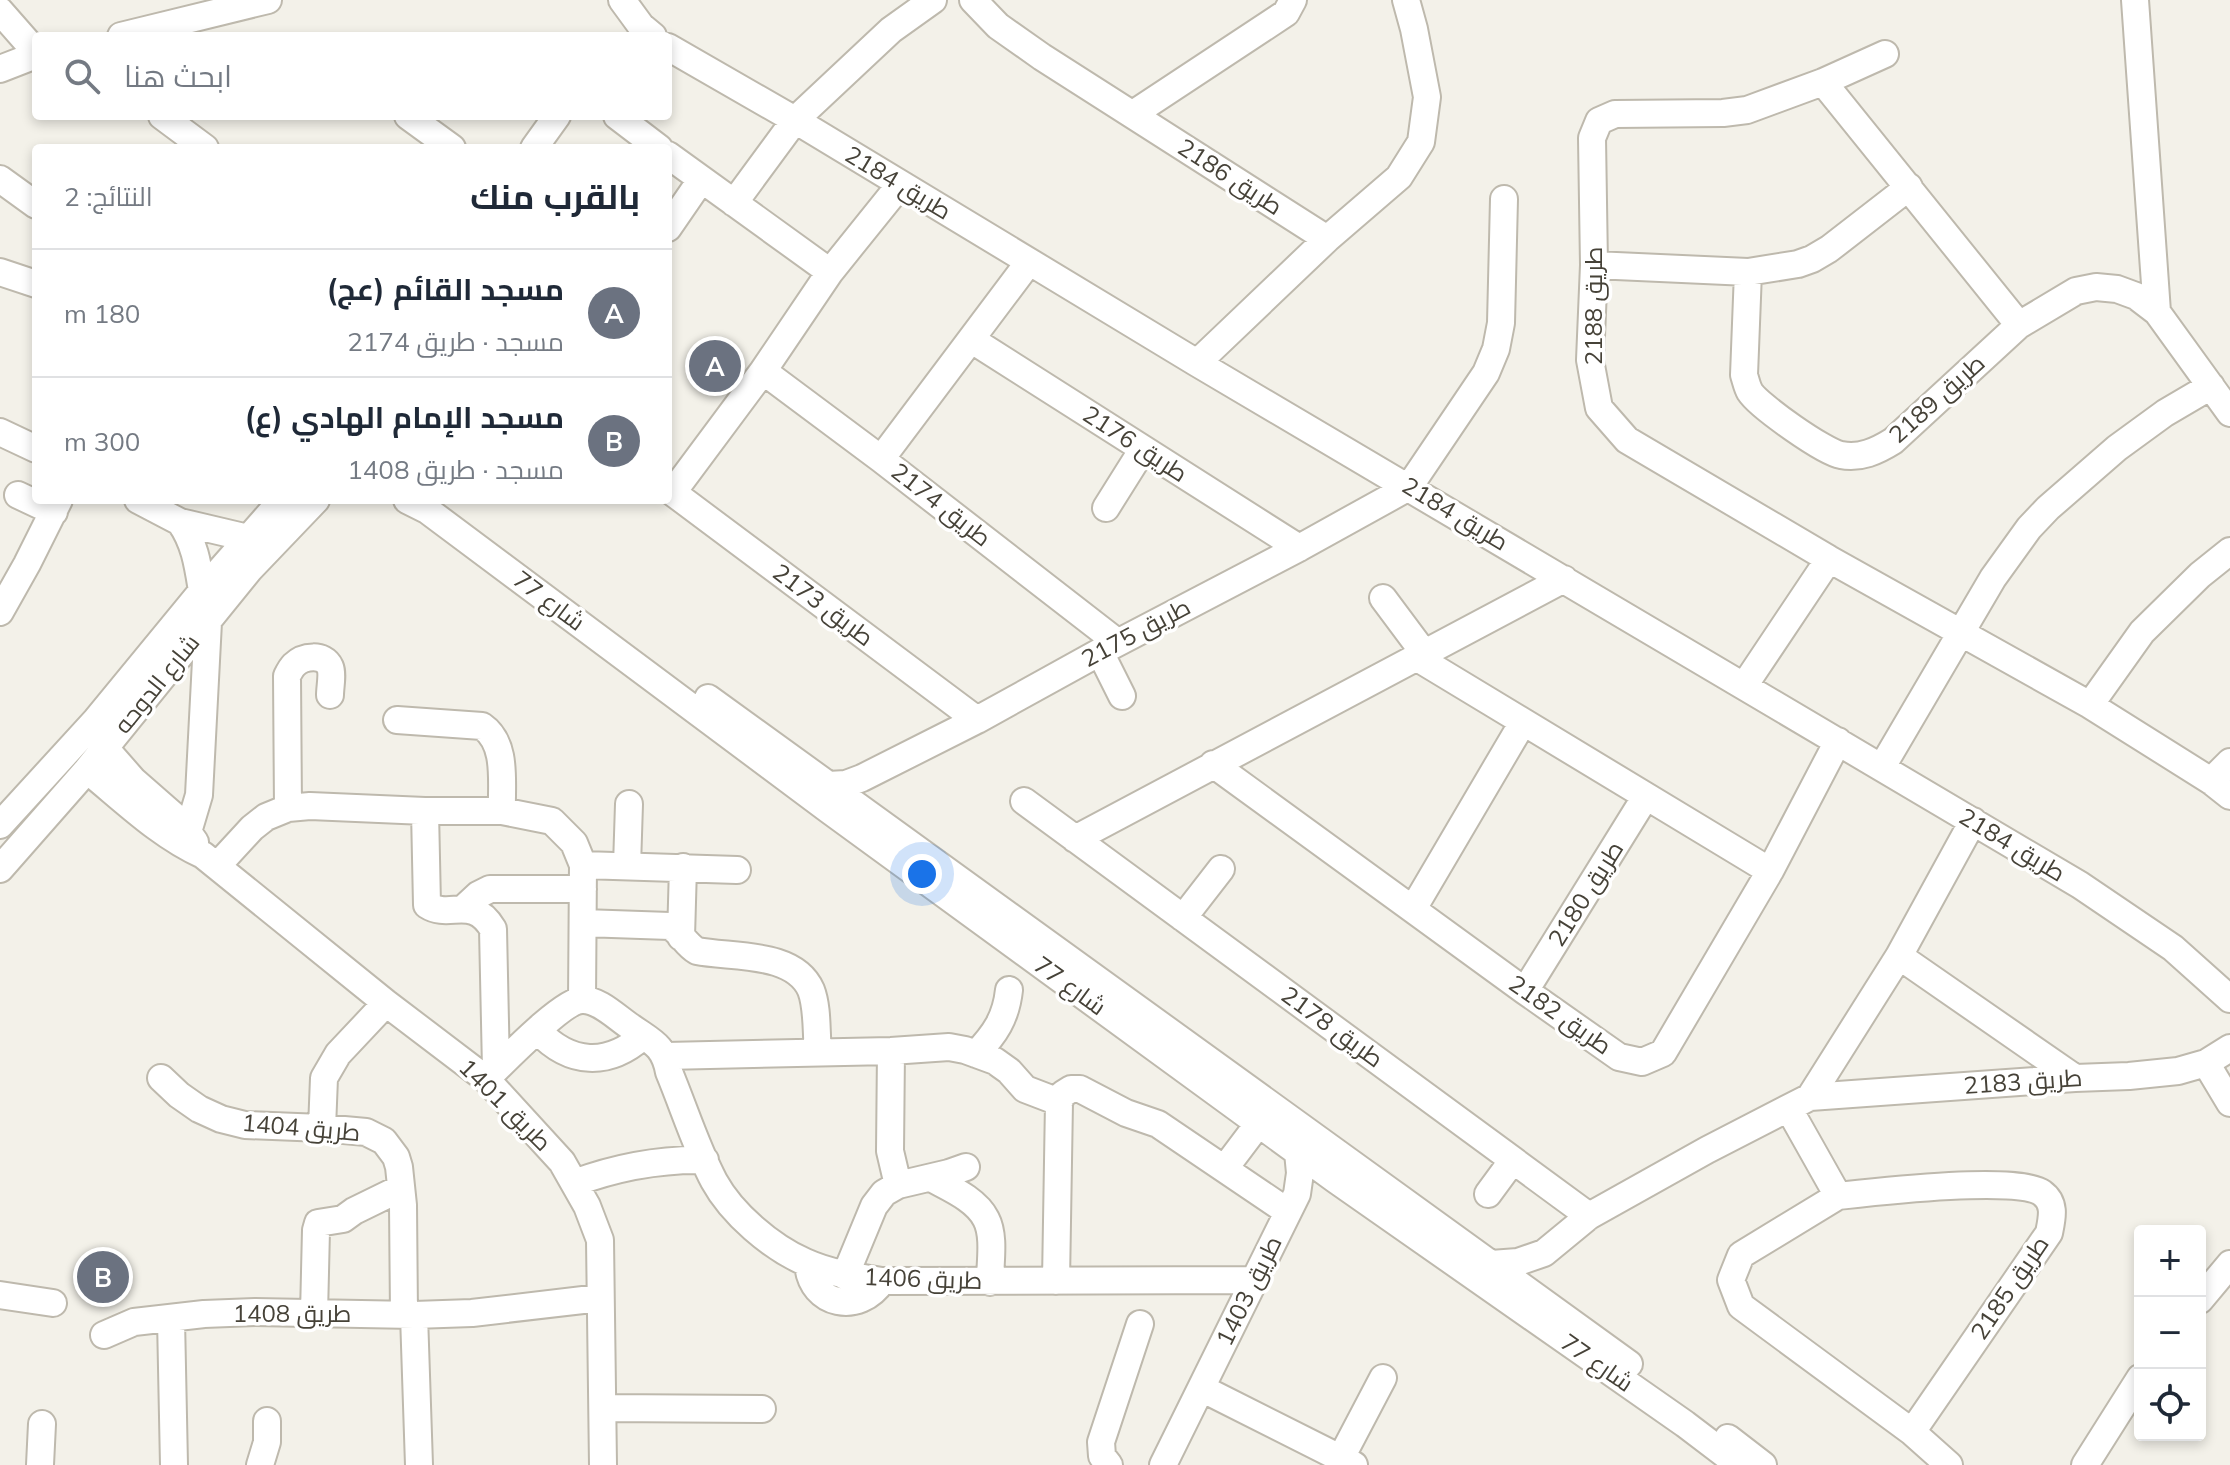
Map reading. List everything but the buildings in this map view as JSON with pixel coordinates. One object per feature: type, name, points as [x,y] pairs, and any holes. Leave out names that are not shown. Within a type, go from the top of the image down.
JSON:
[{"type":"street","points":[[135,32],[226,5],[268,0]]},
{"type":"street","points":[[622,0],[648,32]]},
{"type":"street","points":[[734,203],[795,120],[891,30],[933,0]]},
{"type":"street","name":"طريق 2186","points":[[973,0],[1017,41],[1327,239]]},
{"type":"street","points":[[1133,114],[1286,13],[1293,0]]},
{"type":"street","points":[[1197,363],[1327,239],[1399,177],[1421,142],[1427,97],[1406,0]]},
{"type":"street","points":[[2135,0],[2157,312]]},
{"type":"street","points":[[0,11],[32,49]]},
{"type":"street","name":"طريق 2184","points":[[672,49],[2080,885],[2173,948],[2230,999]]},
{"type":"street","points":[[1885,54],[1823,82],[2019,325]]},
{"type":"street","points":[[0,69],[32,56]]},
{"type":"street","name":"طريق 2188","points":[[1823,82],[1747,110],[1615,114],[1599,121],[1592,138],[1594,265],[1590,360],[1599,408],[1627,440],[1829,559],[2090,705],[2220,788]]},
{"type":"street","points":[[167,120],[200,144]]},
{"type":"street","points":[[414,120],[446,144]]},
{"type":"street","points":[[537,144],[554,120]]},
{"type":"street","points":[[622,120],[654,144]]},
{"type":"street","points":[[672,158],[830,272]]},
{"type":"street","points":[[0,179],[32,202]]},
{"type":"street","points":[[672,222],[701,180]]},
{"type":"street","points":[[672,488],[763,371],[830,272],[900,185]]},
{"type":"street","points":[[1594,265],[1748,272],[1798,264],[1829,249],[1909,187]]},
{"type":"street","points":[[0,198],[32,222]]},
{"type":"street","points":[[1409,487],[1486,373],[1496,349],[1501,323],[1504,199]]},
{"type":"street","points":[[881,459],[1029,262]]},
{"type":"street","points":[[0,272],[32,283]]},
{"type":"street","name":"طريق 2189","points":[[1748,272],[1744,375],[1748,390],[1758,402],[1824,449],[1839,455],[1857,456],[1876,451],[1893,441],[2019,325],[2076,291],[2096,287],[2117,289],[2136,296],[2157,312],[2230,413]]},
{"type":"street","name":"طريق 2176","points":[[972,340],[1299,548]]},
{"type":"street","name":"طريق 2174","points":[[763,371],[881,459],[1109,647]]},
{"type":"street","points":[[1882,767],[2009,553],[2029,528],[2117,448],[2165,413],[2211,386]]},
{"type":"street","points":[[0,432],[32,447]]},
{"type":"street","points":[[1106,508],[1143,449]]},
{"type":"street","name":"طريق 2175","points":[[828,785],[846,784],[862,778],[977,720],[1409,487]]},
{"type":"street","name":"طريق 2173","points":[[672,492],[977,720]]},
{"type":"street","points":[[18,495],[32,499]]},
{"type":"street","points":[[146,504],[180,522],[248,538]]},
{"type":"street","name":"شارع الدوحه","points":[[0,825],[96,720],[278,504]]},
{"type":"street","name":"شارع الدوحه","points":[[0,869],[87,770],[249,570],[312,504]]},
{"type":"street","name":"شارع 77","points":[[414,504],[439,519],[829,810],[1336,1180],[1739,1465]]},
{"type":"street","name":"شارع 77","points":[[443,504],[859,808],[1552,1307],[1763,1465]]},
{"type":"street","points":[[0,612],[56,506]]},
{"type":"street","points":[[180,522],[194,547],[202,591]]},
{"type":"street","points":[[2090,705],[2142,632],[2200,575],[2230,551]]},
{"type":"street","points":[[1744,686],[1829,559]]},
{"type":"street","points":[[1075,839],[1564,579]]},
{"type":"street","points":[[1383,598],[1420,655],[1523,722],[1770,871]]},
{"type":"street","points":[[188,832],[199,795],[208,622]]},
{"type":"street","points":[[1109,647],[1122,696]]},
{"type":"street","points":[[288,808],[287,676],[292,666],[302,659],[316,656],[325,661],[330,668],[330,695]]},
{"type":"street","points":[[87,770],[88,743],[96,720]]},
{"type":"street","points":[[397,720],[482,726],[491,732],[500,750],[502,811]]},
{"type":"street","points":[[1413,909],[1523,722]]},
{"type":"street","name":"طريق 2182","points":[[1213,764],[1619,1057],[1642,1062],[1663,1053],[1770,871],[1838,741]]},
{"type":"street","name":"طريق 1401","points":[[105,748],[133,780],[181,822],[210,861]]},
{"type":"street","points":[[2220,788],[2230,762]]},
{"type":"street","name":"طريق 1401","points":[[87,770],[166,835],[210,861],[386,1003],[491,1074],[562,1162],[587,1206],[600,1240],[603,1465]]},
{"type":"street","points":[[859,808],[858,793],[862,778]]},
{"type":"street","name":"طريق 2180","points":[[1525,991],[1646,796]]},
{"type":"street","name":"طريق 2178","points":[[1024,801],[1589,1216]]},
{"type":"street","points":[[627,866],[629,804]]},
{"type":"street","points":[[210,861],[266,817],[288,808],[502,811],[552,821],[574,843],[583,877],[582,1000]]},
{"type":"street","points":[[425,811],[427,905],[434,910],[464,908],[478,913],[488,920],[493,929],[491,1074]]},
{"type":"street","points":[[1838,1196],[1800,1103],[1899,956],[1973,821]]},
{"type":"street","points":[[464,908],[490,889],[583,877],[627,866],[737,870]]},
{"type":"street","points":[[672,867],[681,937]]},
{"type":"street","points":[[1183,918],[1221,869]]},
{"type":"street","points":[[583,923],[670,926],[691,948],[780,962],[793,968],[811,990],[818,1052]]},
{"type":"street","points":[[1899,956],[2075,1078]]},
{"type":"street","points":[[976,1054],[999,1027],[1009,990]]},
{"type":"street","points":[[491,1074],[565,1006],[582,1000],[600,1006],[666,1056],[949,1047],[976,1054],[1002,1066],[1031,1093],[1059,1102]]},
{"type":"street","points":[[322,1128],[324,1078],[338,1054],[386,1003]]},
{"type":"street","points":[[538,1031],[561,1051],[589,1059],[619,1054],[643,1036]]},
{"type":"street","name":"طريق 2183","points":[[1491,1264],[1518,1262],[1544,1253],[1589,1216],[1707,1150],[1800,1103],[2178,1071],[2206,1063],[2230,1048]]},
{"type":"street","points":[[891,1051],[890,1151],[898,1185]]},
{"type":"street","name":"طريق 1406","points":[[666,1056],[669,1072],[714,1181],[736,1214],[808,1264],[845,1276],[882,1281],[1254,1280]]},
{"type":"street","points":[[2206,1063],[2230,1103]]},
{"type":"street","name":"طريق 1404","points":[[161,1078],[199,1109],[221,1119],[245,1125],[366,1132],[384,1141],[396,1157],[402,1197]]},
{"type":"street","points":[[1056,1281],[1059,1102],[1063,1094],[1071,1089],[1080,1089],[1126,1113],[1167,1129],[1225,1168],[1292,1203],[1316,1184],[1336,1180]]},
{"type":"street","points":[[1225,1168],[1259,1123]]},
{"type":"street","name":"طريق 1403","points":[[1163,1465],[1292,1203],[1300,1173],[1298,1152]]},
{"type":"street","points":[[574,1183],[638,1164],[705,1160]]},
{"type":"street","points":[[1488,1194],[1513,1160]]},
{"type":"street","points":[[845,1276],[874,1206],[884,1193],[898,1185],[966,1167]]},
{"type":"street","points":[[931,1178],[965,1198],[987,1219],[990,1282]]},
{"type":"street","name":"طريق 2185","points":[[1912,1432],[2049,1233],[2053,1210],[2044,1193],[2027,1186],[1992,1185],[1838,1196],[1741,1255],[1731,1280],[1741,1306],[1912,1432],[1949,1465]]},
{"type":"street","points":[[314,1314],[318,1223],[343,1219],[354,1211],[402,1197],[419,1465]]},
{"type":"street","points":[[1544,1253],[1544,1281],[1552,1307]]},
{"type":"street","points":[[808,1264],[813,1283],[819,1291],[837,1301],[847,1303],[868,1297],[882,1281]]},
{"type":"street","points":[[2202,1297],[2230,1264]]},
{"type":"street","points":[[0,1295],[53,1303]]},
{"type":"street","name":"طريق 1408","points":[[104,1335],[134,1322],[204,1314],[472,1313],[600,1298]]},
{"type":"street","points":[[171,1319],[174,1465]]},
{"type":"street","points":[[1109,1465],[1102,1456],[1101,1442],[1140,1324]]},
{"type":"street","points":[[1201,1388],[1348,1462],[1383,1378]]},
{"type":"street","points":[[2085,1465],[2134,1387]]},
{"type":"street","points":[[603,1408],[762,1409]]},
{"type":"street","points":[[260,1465],[267,1442],[267,1421]]},
{"type":"street","points":[[40,1465],[42,1424]]},
{"type":"place","name":"مسجد القائم (عج)","points":[[715,366]]},
{"type":"place","name":"مسجد الإمام الهادي (ع)","points":[[103,1277]]}]
